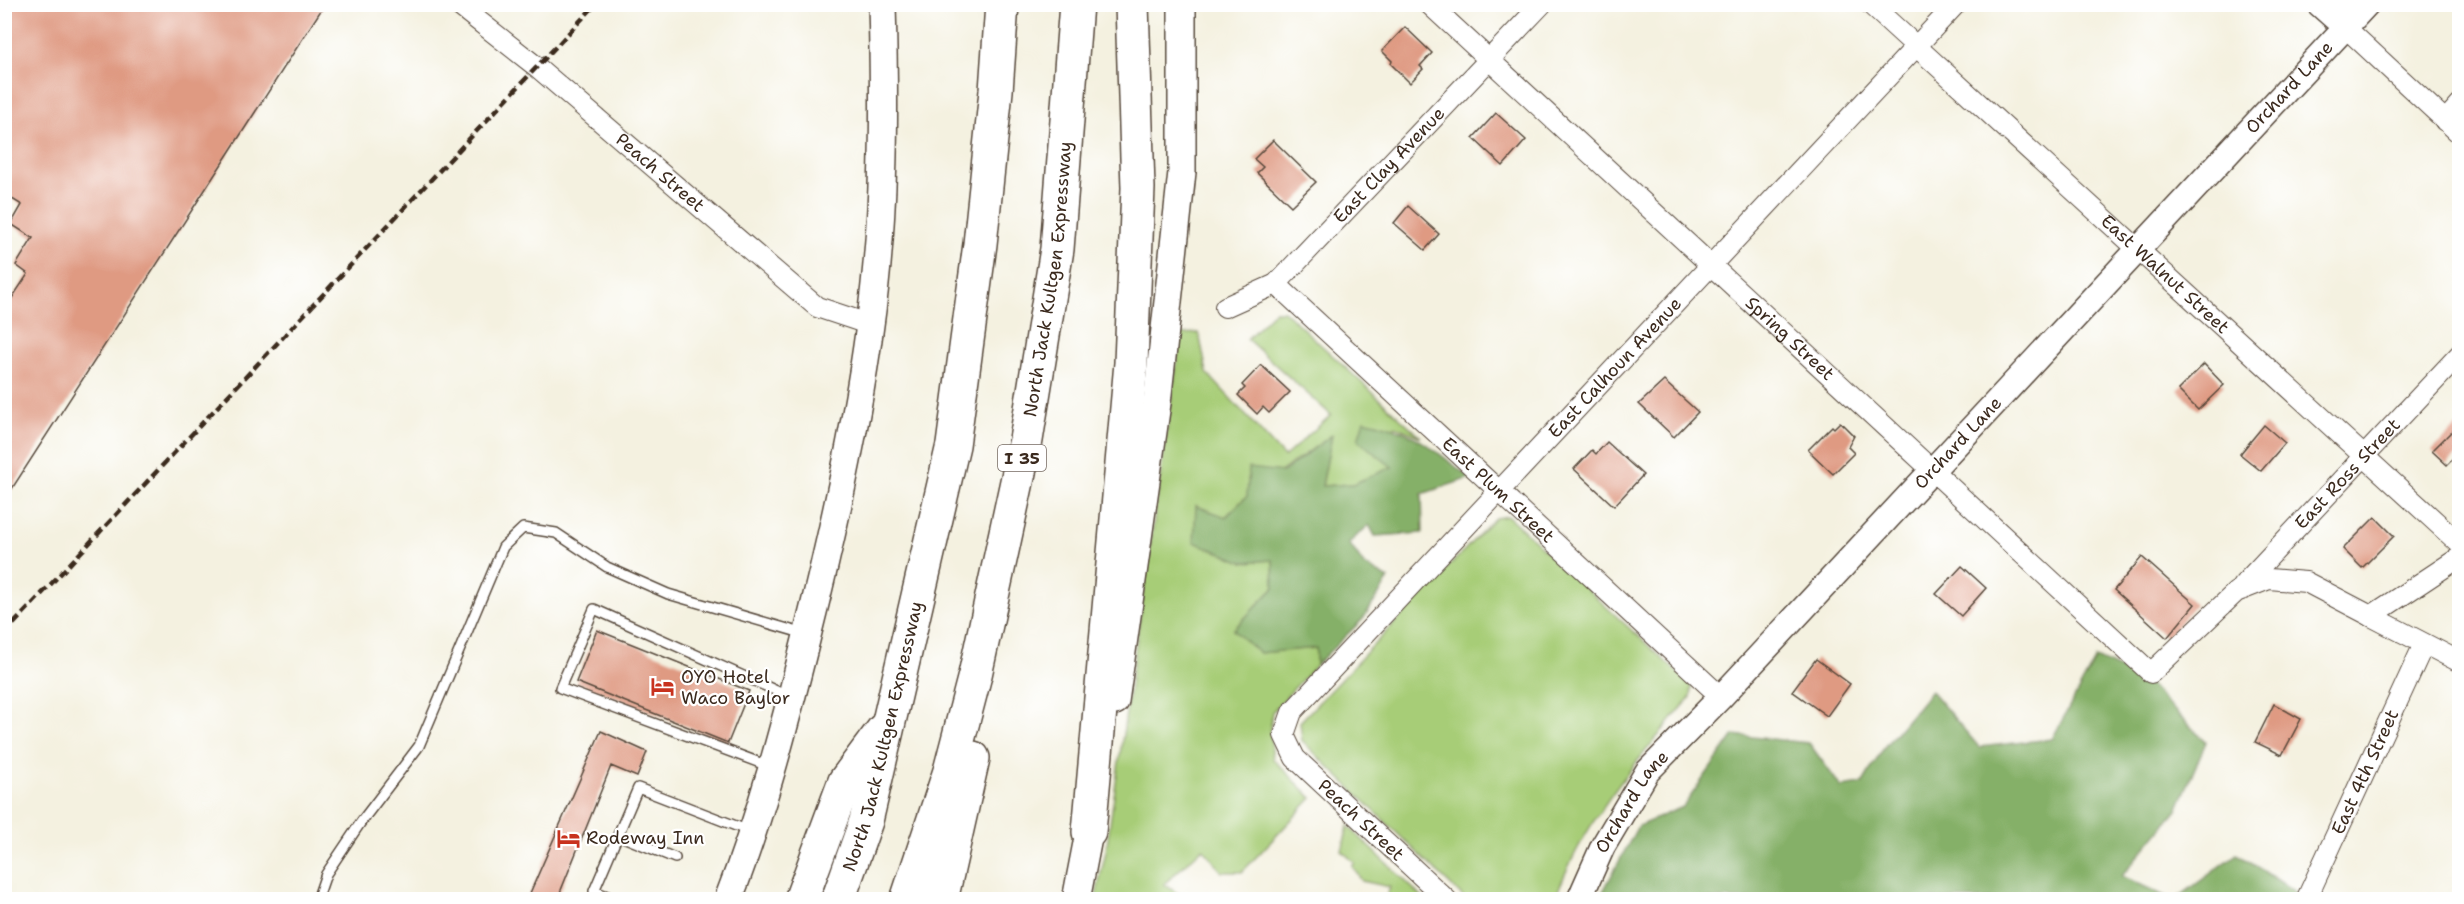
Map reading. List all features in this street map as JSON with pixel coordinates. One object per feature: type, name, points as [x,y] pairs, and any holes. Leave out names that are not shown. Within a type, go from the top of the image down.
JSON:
[{"type":"highway","name":"North Jack Kultgen Expressway","points":[[838,900],[866,821],[892,718],[953,445],[981,232],[996,91],[1002,4]]},
{"type":"highway","name":"North Jack Kultgen Expressway","points":[[907,900],[950,771],[1026,440],[1057,249],[1076,4]]},
{"type":"highway","points":[[1089,832],[1131,363],[1138,188],[1132,4]]},
{"type":"highway","points":[[940,900],[965,797],[991,660],[1026,440]]},
{"type":"highway","points":[[801,900],[845,781],[892,718]]},
{"type":"main road","points":[[735,892],[773,768],[808,634],[854,427],[871,325],[881,214],[884,98],[882,4]]},
{"type":"main road","points":[[1076,900],[1117,688],[1164,334],[1182,172],[1182,4]]},
{"type":"main road","points":[[1071,900],[1082,867]]},
{"type":"street","name":"Peach Street","points":[[457,4],[537,67],[817,307],[871,325]]},
{"type":"street","name":"Spring Street","points":[[1429,4],[2151,673]]},
{"type":"street","name":"East Clay Avenue","points":[[1225,307],[1276,284],[1542,4]]},
{"type":"street","name":"East Walnut Street","points":[[1870,4],[2460,544]]},
{"type":"street","name":"East Calhoun Avenue","points":[[1284,735],[1292,712],[1956,4]]},
{"type":"street","points":[[2319,4],[2460,134]]},
{"type":"street","name":"Orchard Lane","points":[[1579,900],[1603,846],[1647,772],[1721,697],[2367,4]]},
{"type":"street","points":[[2445,121],[2460,105]]},
{"type":"street","name":"East Plum Street","points":[[1276,284],[1721,697]]},
{"type":"street","name":"East Ross Street","points":[[2151,673],[2236,592],[2460,354]]},
{"type":"street","points":[[2371,616],[2460,557]]},
{"type":"street","points":[[2236,592],[2269,579],[2290,579],[2319,588],[2460,662]]},
{"type":"street","name":"East 4th Street","points":[[2306,900],[2424,644]]},
{"type":"street","name":"Peach Street","points":[[1284,735],[1295,758],[1447,900]]},
{"type":"lane","points":[[317,900],[326,874],[418,746],[503,547],[523,528],[556,533],[607,567],[668,594],[808,634]]},
{"type":"lane","points":[[773,768],[560,688],[594,609],[792,698]]},
{"type":"lane","points":[[618,900],[595,895],[638,788],[752,832]]},
{"type":"lane","points":[[618,835],[675,858]]},
{"type":"green space","points":[[1275,311],[1284,311],[1421,437],[1395,426],[1393,467],[1353,484],[1322,486],[1332,435],[1247,496],[1225,517],[1197,506],[1243,562],[1273,560],[1274,588],[1253,609],[1259,653],[1316,648],[1316,665],[1272,712],[1270,731],[1273,759],[1312,798],[1242,872],[1222,872],[1203,848],[1164,884],[1186,899],[1095,900],[1106,851],[1181,334],[1199,333],[1207,373],[1284,457],[1331,415],[1247,339]]},
{"type":"green space","points":[[1364,420],[1397,429],[1422,441],[1470,478],[1422,494],[1423,533],[1375,536],[1369,525],[1349,543],[1364,565],[1389,579],[1363,619],[1316,665],[1316,648],[1259,653],[1233,630],[1274,588],[1273,560],[1243,562],[1194,542],[1196,506],[1226,517],[1247,496],[1249,468],[1283,472],[1332,435],[1322,486],[1353,484],[1392,467],[1358,440]]},
{"type":"green space","points":[[1508,516],[1692,686],[1691,697],[1632,768],[1596,817],[1567,870],[1555,899],[1465,899],[1302,741],[1300,722],[1495,518]]},
{"type":"green space","points":[[2096,658],[2146,682],[2206,742],[2177,810],[2122,876],[2171,899],[1599,899],[1638,826],[1683,807],[1734,735],[1809,743],[1841,787],[1862,784],[1885,746],[1931,691],[1979,747],[2052,739]]},
{"type":"green space","points":[[1348,826],[1424,899],[1386,899],[1390,887],[1362,881],[1352,866],[1355,863],[1342,851]]},
{"type":"green space","points":[[2237,854],[2296,892],[2292,899],[2176,899]]},
{"type":"building","points":[[4,4],[325,4],[4,501],[4,310],[28,274],[16,265],[33,238],[11,224],[22,205],[4,194]]},
{"type":"building","points":[[1405,27],[1432,53],[1420,66],[1423,69],[1410,83],[1382,51]]},
{"type":"building","points":[[1496,113],[1526,140],[1503,166],[1473,138]]},
{"type":"building","points":[[1273,140],[1316,182],[1291,206],[1257,173],[1263,167],[1254,159]]},
{"type":"building","points":[[1408,206],[1439,234],[1425,250],[1394,223]]},
{"type":"building","points":[[2204,364],[2224,385],[2198,410],[2178,390]]},
{"type":"building","points":[[1261,365],[1290,392],[1269,413],[1263,407],[1257,414],[1238,395],[1245,388],[1242,385]]},
{"type":"building","points":[[1664,381],[1698,412],[1674,437],[1639,404]]},
{"type":"building","points":[[1840,422],[1854,436],[1848,447],[1854,453],[1833,474],[1808,450],[1832,426],[1834,428]]},
{"type":"building","points":[[2460,423],[2460,452],[2447,465],[2432,451]]},
{"type":"building","points":[[2264,425],[2285,443],[2261,471],[2240,454]]},
{"type":"building","points":[[1607,442],[1643,475],[1614,506],[1574,469],[1592,450],[1596,454]]},
{"type":"building","points":[[2375,517],[2394,536],[2362,568],[2343,549]]},
{"type":"building","points":[[2142,557],[2195,604],[2167,638],[2114,590]]},
{"type":"building","points":[[1962,566],[1986,588],[1961,616],[1936,594]]},
{"type":"building","name":"OYO Hotel Waco Baylor","points":[[597,630],[749,691],[728,743],[576,682]]},
{"type":"building","points":[[1816,659],[1850,684],[1827,716],[1792,691]]},
{"type":"building","points":[[2274,704],[2301,719],[2282,755],[2255,742]]},
{"type":"building","name":"Rodeway Inn","points":[[601,731],[647,752],[637,777],[611,766],[557,900],[527,900]]},
{"type":"railway","points":[[4,634],[596,4]]},
{"type":"place","name":"OYO Hotel Waco Baylor","points":[[663,687]]},
{"type":"place","name":"Rodeway Inn","points":[[568,838]]}]
